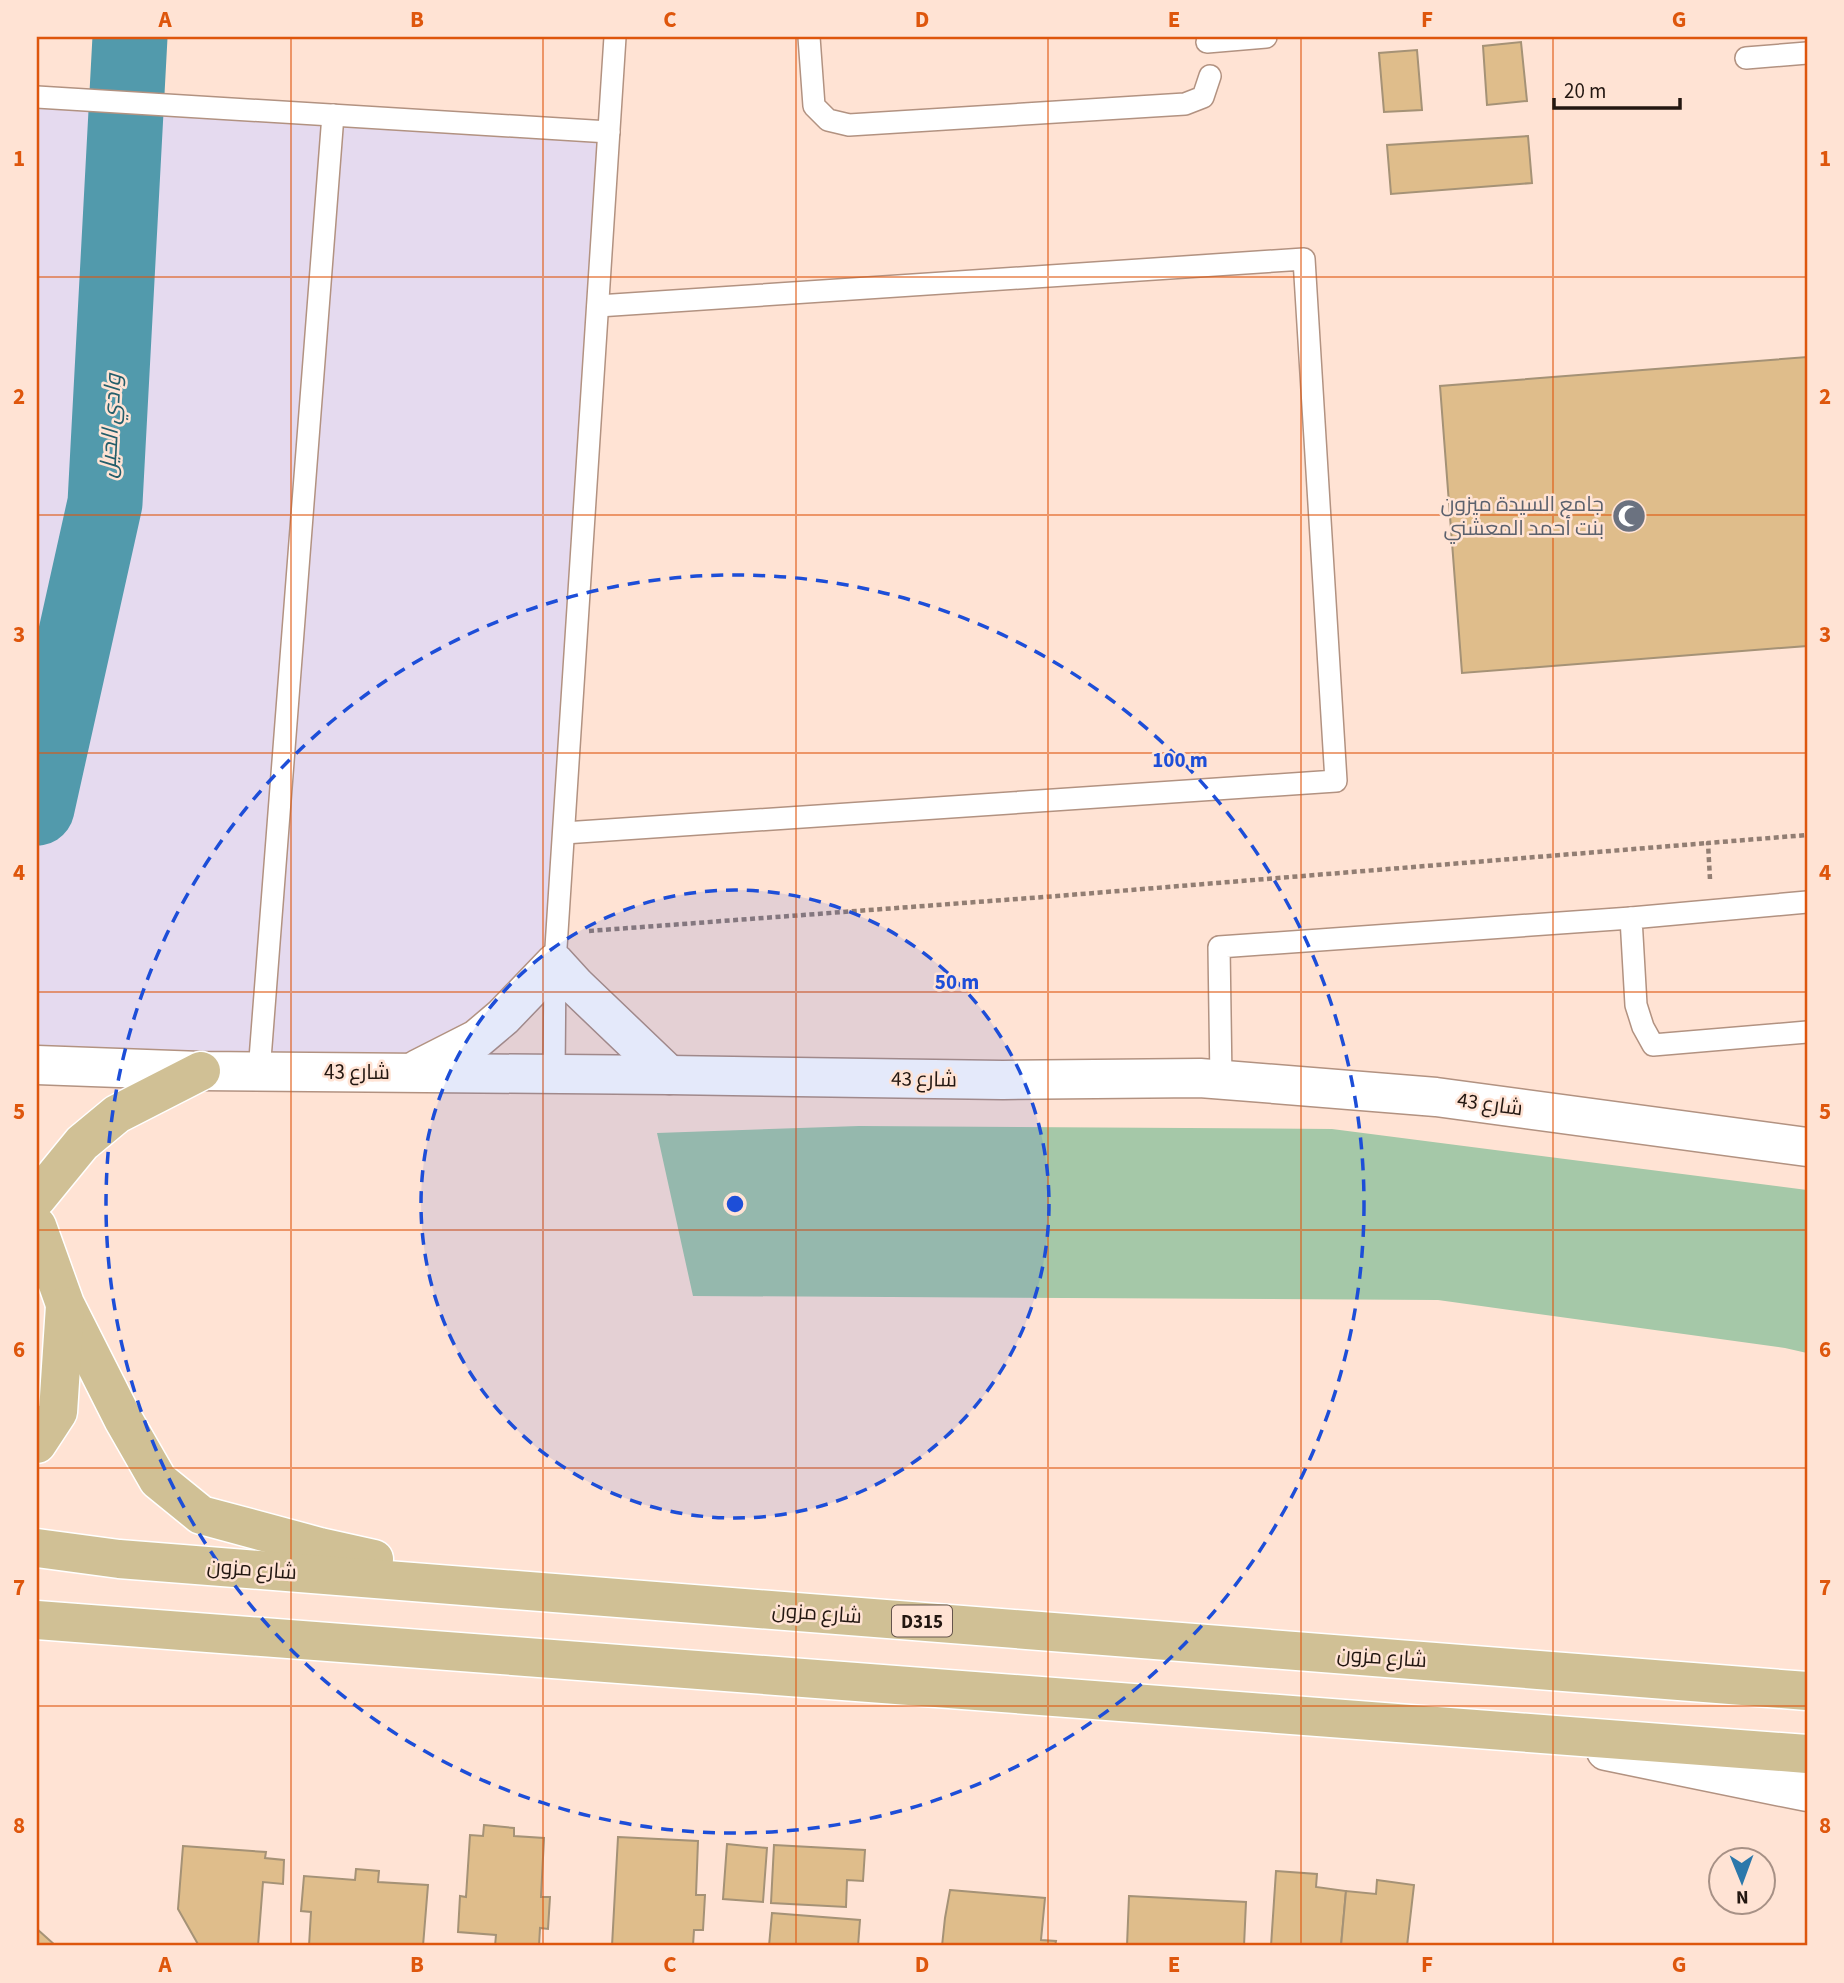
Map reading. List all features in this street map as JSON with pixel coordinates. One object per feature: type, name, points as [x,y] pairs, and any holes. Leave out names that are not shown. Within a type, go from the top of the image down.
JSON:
[{"type":"main road","points":[[37,1198],[82,1143],[117,1114],[201,1072]]},
{"type":"main road","points":[[37,1226],[65,1304],[123,1419],[158,1479],[201,1515],[320,1547],[513,1589]]},
{"type":"main road","points":[[37,1444],[58,1412],[65,1304]]},
{"type":"main road","name":"شارع مزون","points":[[37,1548],[119,1559],[1807,1690]]},
{"type":"main road","points":[[37,1620],[1807,1754]]},
{"type":"street","points":[[409,1073],[477,1040],[503,1017],[556,948],[576,986],[669,1075]]},
{"type":"street","name":"شارع 43","points":[[37,1065],[201,1072],[1003,1080],[1200,1078],[1436,1097],[1807,1147]]},
{"type":"street","points":[[1508,1732],[1807,1792]]},
{"type":"lane","points":[[554,1074],[556,948],[615,37]]},
{"type":"lane","points":[[809,37],[814,106],[828,120],[849,125],[1185,104],[1203,97],[1210,76]]},
{"type":"lane","points":[[1207,42],[1266,37]]},
{"type":"lane","points":[[1746,58],[1807,53]]},
{"type":"lane","points":[[37,97],[609,132]]},
{"type":"lane","points":[[259,1072],[334,115]]},
{"type":"lane","points":[[564,833],[1336,781],[1304,259],[598,306]]},
{"type":"lane","points":[[1221,1080],[1219,947],[1631,918],[1807,902]]},
{"type":"lane","points":[[1631,918],[1636,1005],[1643,1027],[1653,1045],[1807,1032]]},
{"type":"path","points":[[556,948],[1070,895],[1807,835]]},
{"type":"path","points":[[1708,843],[1712,911]]},
{"type":"shaded area","points":[[37,98],[609,132],[555,963],[442,1058],[37,1065]]},
{"type":"green space","points":[[859,1126],[1332,1129],[1807,1190],[1807,1353],[1438,1300],[693,1296],[657,1133]]},
{"type":"building","points":[[1521,42],[1527,101],[1487,105],[1483,46]]},
{"type":"building","points":[[1417,50],[1422,110],[1384,112],[1379,53]]},
{"type":"building","points":[[1528,136],[1532,183],[1391,194],[1387,145]]},
{"type":"building","name":"جامع السيدة ميزون بنت أحمد المعشني","points":[[1807,357],[1807,646],[1462,673],[1440,386]]},
{"type":"building","points":[[484,1825],[514,1828],[514,1836],[544,1838],[541,1897],[550,1897],[548,1929],[540,1928],[539,1946],[495,1946],[496,1935],[458,1932],[460,1896],[466,1897],[470,1835],[483,1836]]},
{"type":"building","points":[[618,1837],[698,1841],[696,1895],[705,1895],[703,1930],[694,1930],[693,1946],[612,1946]]},
{"type":"building","points":[[727,1844],[767,1848],[763,1902],[723,1899]]},
{"type":"building","points":[[774,1845],[865,1850],[863,1881],[847,1880],[846,1907],[771,1903]]},
{"type":"building","points":[[183,1846],[266,1852],[265,1858],[284,1860],[283,1884],[263,1882],[258,1946],[199,1946],[178,1909]]},
{"type":"building","points":[[356,1869],[379,1871],[378,1882],[428,1885],[423,1946],[309,1946],[311,1912],[301,1911],[304,1876],[355,1880]]},
{"type":"building","points":[[1276,1871],[1317,1874],[1316,1887],[1346,1891],[1341,1946],[1271,1946]]},
{"type":"building","points":[[1377,1880],[1414,1885],[1407,1946],[1341,1946],[1346,1891],[1376,1894]]},
{"type":"building","points":[[950,1890],[1045,1898],[1041,1940],[1056,1941],[1055,1946],[942,1946]]},
{"type":"building","points":[[1129,1896],[1246,1902],[1244,1946],[1127,1946]]},
{"type":"building","points":[[772,1913],[860,1920],[858,1946],[769,1946]]},
{"type":"building","points":[[37,1929],[56,1946],[37,1946]]},
{"type":"waterway","name":"وادي الحيل","points":[[37,808],[105,503],[130,37]]},
{"type":"place","name":"جامع السيدة ميزون بنت أحمد المعشني","points":[[1629,516]]}]
